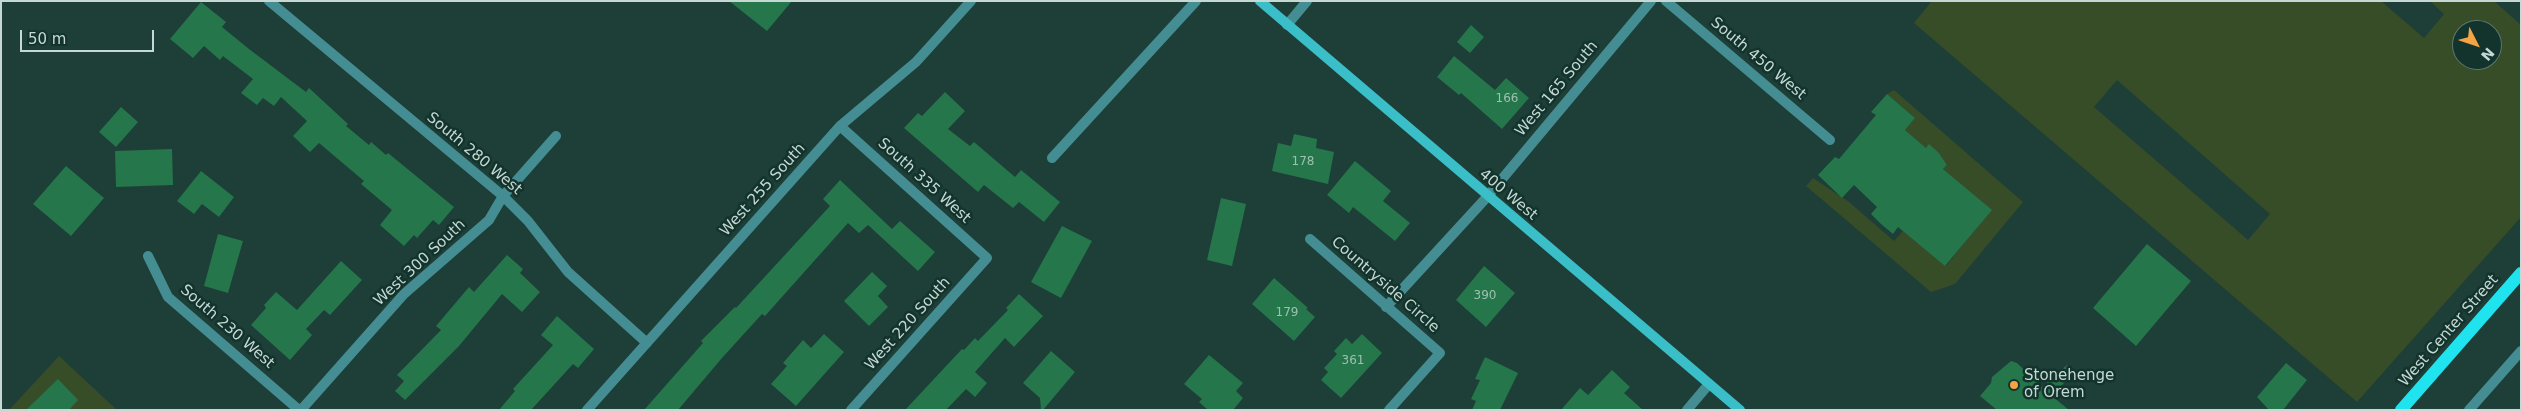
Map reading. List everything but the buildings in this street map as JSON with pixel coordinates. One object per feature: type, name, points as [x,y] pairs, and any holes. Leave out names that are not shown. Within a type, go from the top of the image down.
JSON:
[{"type":"main road","name":"400 West","points":[[1260,1],[1740,410]]},
{"type":"main road","name":"West Center Street","points":[[2401,410],[2521,273]]},
{"type":"street","name":"South 280 West","points":[[269,1],[503,196],[528,221],[568,272],[647,343]]},
{"type":"street","name":"West 255 South","points":[[587,410],[840,126],[916,62],[971,1]]},
{"type":"street","points":[[1052,158],[1196,1]]},
{"type":"street","points":[[1287,25],[1307,1]]},
{"type":"street","name":"West 165 South","points":[[1386,307],[1487,196],[1651,1]]},
{"type":"street","name":"South 450 West","points":[[1666,1],[1830,140]]},
{"type":"street","name":"South 335 West","points":[[840,126],[987,258]]},
{"type":"street","name":"West 300 South","points":[[300,410],[404,294],[489,220],[503,196],[556,136]]},
{"type":"street","name":"Countryside Circle","points":[[1310,239],[1440,353],[1389,410]]},
{"type":"street","name":"South 230 West","points":[[148,256],[168,297],[300,410]]},
{"type":"street","name":"West 220 South","points":[[851,410],[987,258]]},
{"type":"street","points":[[2469,410],[2521,351]]},
{"type":"street","points":[[1687,410],[1709,384]]},
{"type":"green space","points":[[1932,1],[2381,1],[2424,38],[2444,14],[2430,1],[2494,1],[2521,25],[2521,217],[2357,402],[1914,23]],"holes":[[[2117,80],[2270,214],[2248,240],[2094,107]]]},
{"type":"green space","points":[[1894,90],[2023,202],[1955,284],[1931,292],[1806,186],[1813,178],[1849,202],[1894,241],[1903,231],[1946,266],[1991,210],[1943,169],[1947,165],[1939,153],[1929,145],[1926,148],[1905,130],[1915,118],[1887,94]]},
{"type":"green space","points":[[59,356],[117,410],[9,410]]},
{"type":"place","name":"Stonehenge of Orem","points":[[2014,385]]}]
